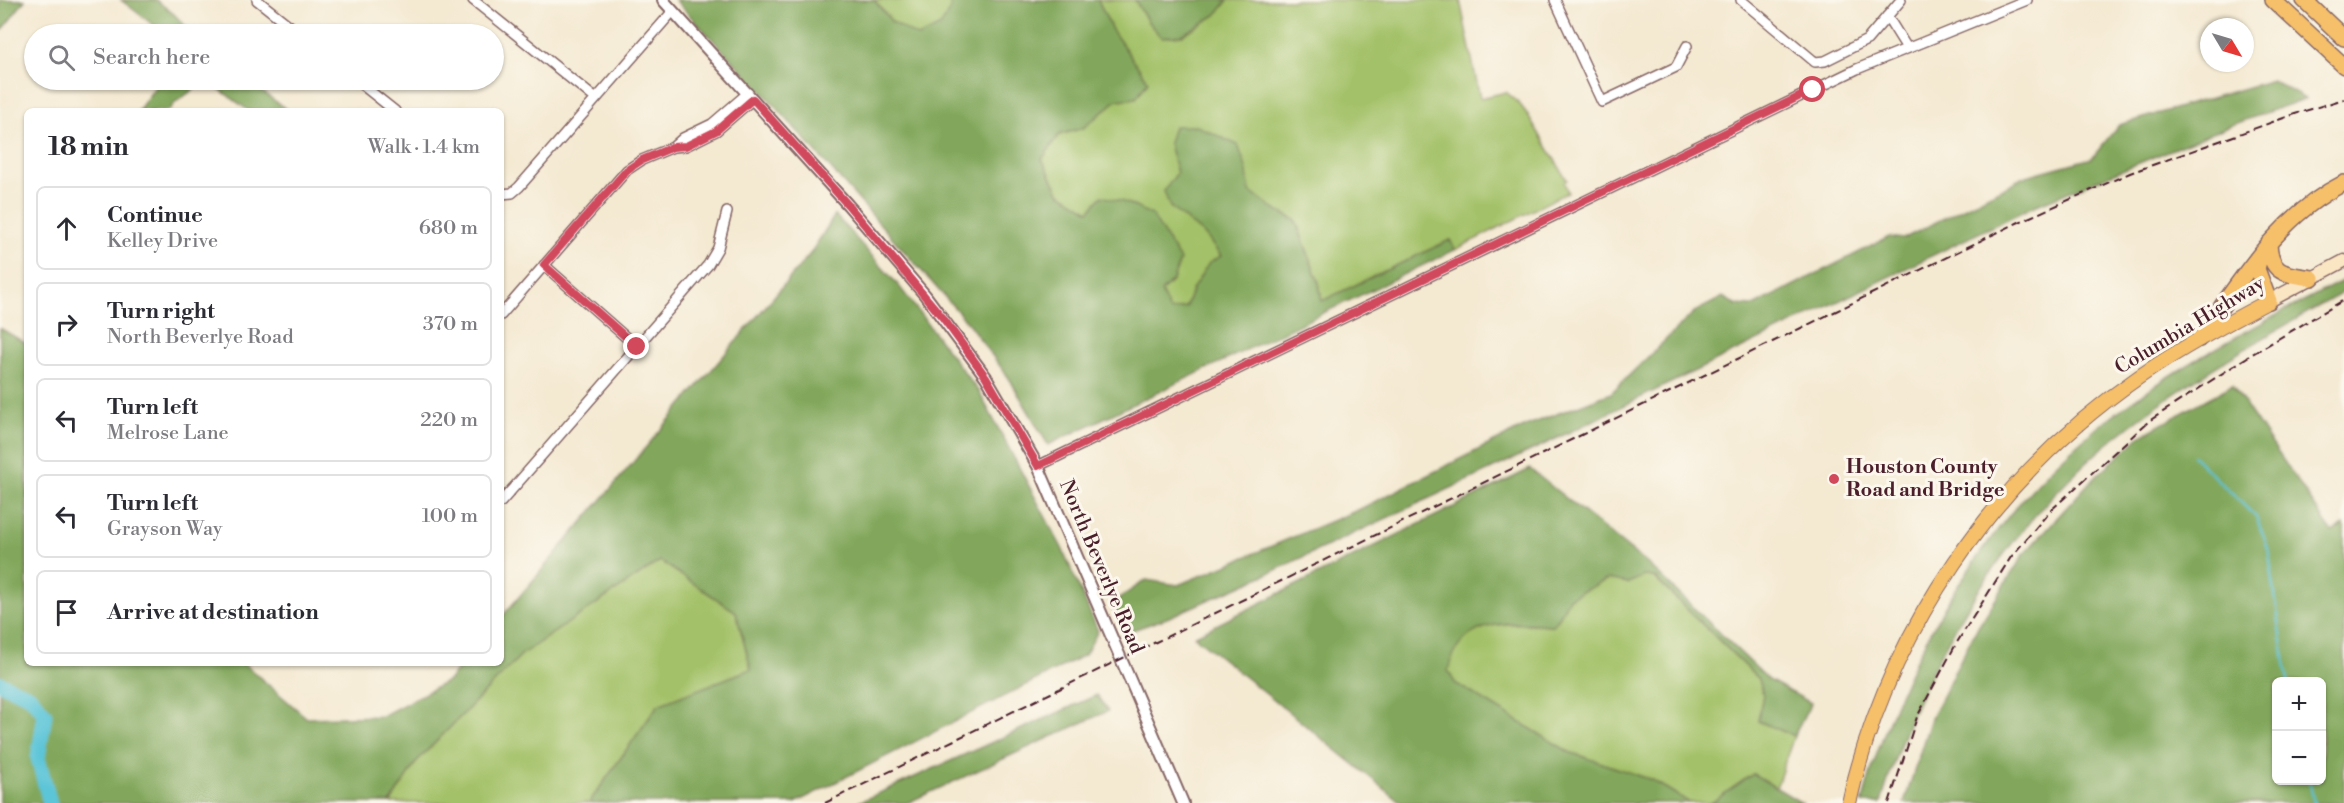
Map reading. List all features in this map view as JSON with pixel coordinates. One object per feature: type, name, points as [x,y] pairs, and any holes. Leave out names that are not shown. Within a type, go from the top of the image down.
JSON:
[{"type":"highway","points":[[2273,0],[2344,66]]},
{"type":"highway","points":[[2304,0],[2344,38]]},
{"type":"highway","points":[[2199,339],[2265,248],[2301,210],[2344,183]]},
{"type":"highway","points":[[2265,248],[2278,270],[2312,278]]},
{"type":"highway","points":[[2265,248],[2257,269],[2269,301]]},
{"type":"main road","name":"Columbia Highway","points":[[1849,803],[1865,743],[1902,652],[1936,590],[1972,537],[2018,482],[2077,425],[2138,377],[2199,339],[2344,261]]},
{"type":"street","points":[[257,0],[287,24]]},
{"type":"street","points":[[473,0],[503,24]]},
{"type":"street","name":"North Beverlye Road","points":[[663,0],[848,205],[943,318],[986,377],[1038,466],[1183,803]]},
{"type":"street","points":[[1555,0],[1602,102],[1676,67],[1687,46]]},
{"type":"street","points":[[1741,0],[1815,62],[1825,61],[1867,40],[1901,0]]},
{"type":"street","points":[[1038,466],[1813,90],[1906,48],[2027,0]]},
{"type":"street","points":[[504,194],[519,187],[673,11]]},
{"type":"street","points":[[1887,16],[1906,48]]},
{"type":"street","points":[[504,25],[596,99]]},
{"type":"street","points":[[369,90],[391,108]]},
{"type":"street","points":[[504,312],[627,170],[712,124],[750,96]]},
{"type":"street","points":[[504,499],[712,260],[720,242],[727,212]]},
{"type":"street","points":[[544,265],[637,347]]},
{"type":"green space","points":[[0,0],[25,0],[0,33]]},
{"type":"green space","points":[[121,0],[156,0],[184,24],[152,24]]},
{"type":"green space","points":[[675,0],[874,0],[892,22],[918,37],[941,26],[951,7],[949,0],[1098,0],[1112,30],[1148,81],[1136,98],[1117,100],[1083,128],[1059,135],[1042,159],[1059,192],[1089,211],[1102,196],[1127,203],[1152,215],[1180,260],[1173,280],[1161,292],[1170,311],[1186,307],[1193,288],[1209,263],[1221,256],[1206,236],[1170,207],[1164,191],[1177,173],[1169,143],[1174,126],[1197,126],[1238,145],[1246,168],[1250,192],[1295,220],[1319,283],[1322,301],[1450,240],[1455,250],[1048,445],[1009,378],[968,323],[767,97]]},
{"type":"green space","points":[[874,0],[949,0],[951,7],[941,26],[918,38],[892,22]]},
{"type":"green space","points":[[1098,0],[1135,0],[1148,22],[1162,37],[1182,35],[1216,15],[1228,0],[1460,0],[1480,98],[1506,92],[1518,102],[1567,180],[1564,182],[1568,192],[1455,250],[1450,240],[1322,301],[1319,283],[1296,220],[1279,212],[1249,192],[1246,168],[1169,143],[1177,173],[1170,207],[1206,236],[1221,256],[1193,288],[1186,307],[1170,311],[1161,292],[1173,280],[1152,215],[1127,203],[1089,212],[1059,192],[1042,159],[1059,135],[1083,128],[1117,100],[1136,98],[1148,82],[1112,30]]},
{"type":"green space","points":[[1135,0],[1228,0],[1216,15],[1182,35],[1161,37],[1148,22]]},
{"type":"green space","points":[[2272,80],[2305,99],[2229,126],[2032,207],[1539,447],[1265,575],[1167,618],[1127,632],[1111,604],[1146,580],[1178,585],[1358,510],[1528,425],[1611,393],[1694,312],[1723,297],[1736,305],[1753,306],[1889,237],[1903,239],[2026,176],[2092,158],[2119,125]]},
{"type":"green space","points":[[153,90],[193,90],[171,108],[140,108]]},
{"type":"green space","points":[[221,90],[260,90],[285,108],[245,108]]},
{"type":"green space","points":[[835,215],[899,286],[979,392],[1062,548],[1098,631],[1085,655],[795,803],[589,803],[658,705],[751,669],[736,612],[660,561],[522,654],[417,761],[390,803],[0,803],[0,328],[24,342],[24,666],[246,666],[307,718],[382,716],[448,681],[460,666],[504,666],[504,614],[810,254]]},
{"type":"green space","points":[[2344,280],[2344,292],[2219,365],[2147,413],[2100,450],[2057,492],[2017,537],[1982,586],[1950,637],[1923,691],[1900,746],[1881,803],[1862,803],[1880,745],[1902,689],[1930,634],[1961,581],[1997,531],[2037,484],[2081,442],[2154,386],[2234,338]]},
{"type":"green space","points":[[2232,385],[2332,532],[2344,525],[2344,803],[1904,803],[1931,718],[1973,635],[2024,554],[2087,485],[2140,436]]},
{"type":"green space","points":[[1530,469],[1649,565],[1769,680],[1811,703],[1794,736],[1758,721],[1763,695],[1759,679],[1654,577],[1644,576],[1628,583],[1608,579],[1569,598],[1558,620],[1552,625],[1503,624],[1475,632],[1463,641],[1454,653],[1448,671],[1455,683],[1569,752],[1652,780],[1690,803],[1402,803],[1194,636]]},
{"type":"green space","points":[[660,561],[736,612],[751,669],[658,705],[589,803],[390,803],[417,761],[522,654]]},
{"type":"green space","points":[[1644,576],[1653,577],[1759,679],[1763,695],[1758,721],[1794,736],[1776,788],[1753,774],[1711,803],[1690,803],[1652,780],[1569,752],[1455,683],[1447,671],[1453,653],[1474,632],[1502,624],[1552,625],[1558,620],[1569,598],[1608,579],[1628,583]]},
{"type":"green space","points":[[1097,695],[1108,711],[907,803],[857,803]]},
{"type":"green space","points":[[1753,774],[1802,803],[1711,803]]},
{"type":"waterway","points":[[2193,456],[2256,517],[2268,548],[2287,677]]},
{"type":"waterway","points":[[0,683],[31,697],[45,714],[38,758],[50,803]]},
{"type":"waterway","points":[[2310,785],[2314,803]]},
{"type":"railway","points":[[825,803],[2019,222],[2130,173],[2295,114],[2344,99]]},
{"type":"railway","points":[[1889,803],[1917,717],[1956,644],[2011,557],[2050,511],[2149,421],[2249,356],[2344,300]]},
{"type":"place","name":"Houston County Road and Bridge","points":[[1834,479]]},
{"type":"route","points":[[637,347],[544,265],[627,170],[642,160],[673,147],[686,146],[702,139],[728,122],[753,99],[848,205],[943,318],[986,377],[1038,466],[1813,90]]}]
